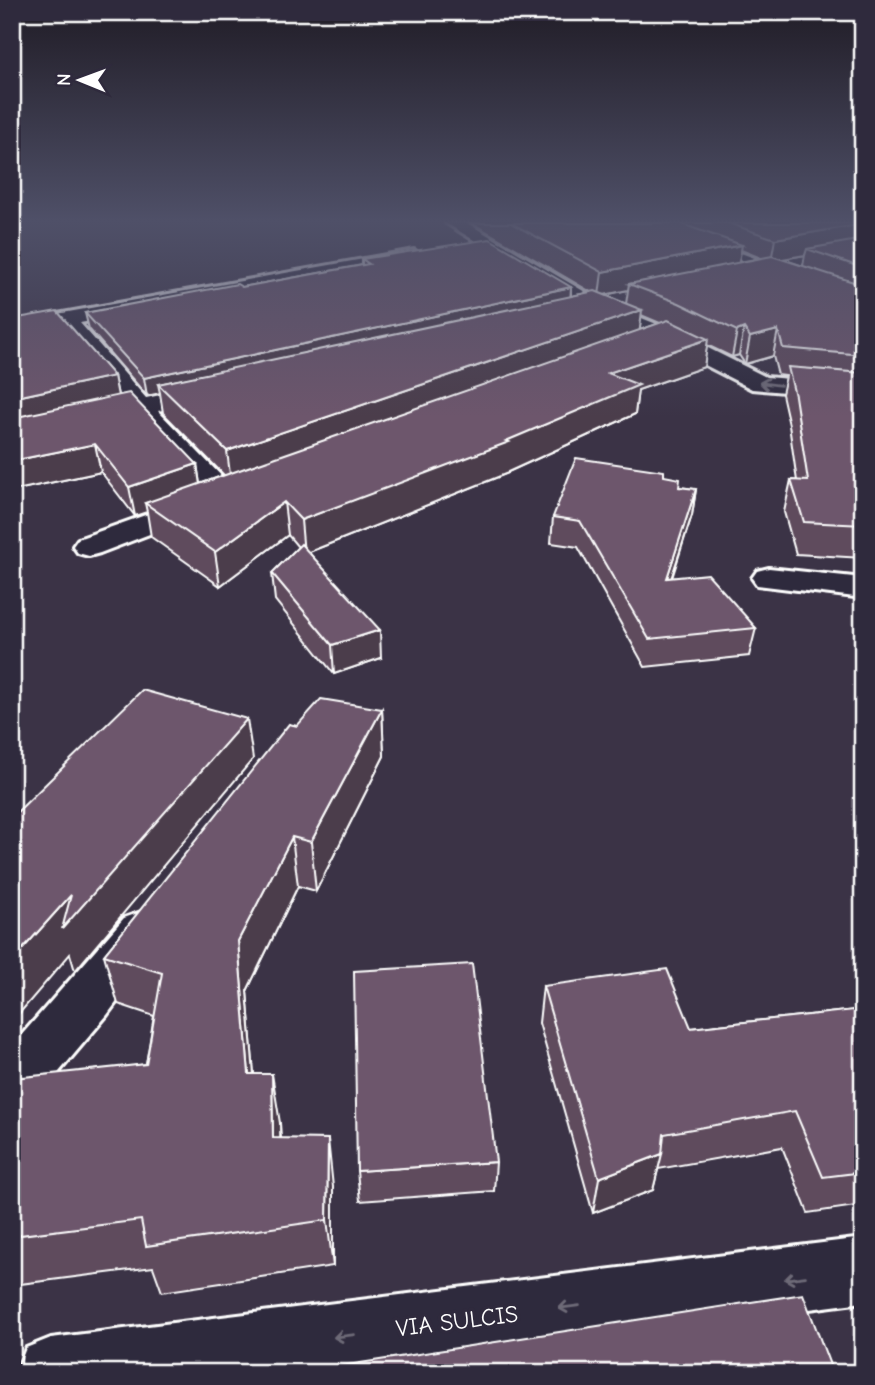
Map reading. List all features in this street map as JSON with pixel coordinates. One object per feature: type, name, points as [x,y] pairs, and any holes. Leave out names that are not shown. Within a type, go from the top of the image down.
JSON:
[{"type":"street","points":[[89,546],[237,491],[140,407],[65,319],[238,288]]},
{"type":"street","points":[[565,288],[597,307],[666,336],[761,384],[861,399]]},
{"type":"street","points":[[818,288],[863,304]]},
{"type":"street","points":[[569,313],[633,299]]},
{"type":"street","points":[[634,348],[666,336]]},
{"type":"street","points":[[12,436],[233,387]]},
{"type":"street","points":[[769,578],[863,588]]},
{"type":"street","points":[[12,1086],[88,999],[167,900]]},
{"type":"street","name":"VIA SULCIS","points":[[51,1373],[863,1270]]},
{"type":"building","points":[[218,288],[568,288],[144,378],[85,313]]},
{"type":"building","points":[[639,288],[863,288],[863,355],[783,348],[778,330],[750,337],[744,328],[737,331],[679,303]]},
{"type":"building","points":[[595,291],[642,310],[227,451],[158,384]]},
{"type":"building","points":[[57,311],[114,376],[12,398],[12,319]]},
{"type":"building","points":[[668,320],[708,339],[608,373],[639,385],[506,441],[509,442],[301,520],[284,502],[215,552],[145,503]]},
{"type":"building","points":[[788,367],[863,373],[863,525],[804,522],[791,480],[808,481]]},
{"type":"building","points":[[129,393],[197,464],[129,487],[95,444],[12,461],[12,418]]},
{"type":"building","points":[[576,458],[664,471],[664,476],[680,479],[679,487],[696,489],[667,578],[708,574],[756,628],[649,639],[580,521],[553,517]]},
{"type":"building","points":[[301,544],[380,630],[332,645],[272,573]]},
{"type":"building","points":[[142,690],[247,719],[62,929],[71,895],[12,961],[12,817]]},
{"type":"building","points":[[321,699],[382,709],[311,842],[292,837],[238,941],[249,1074],[272,1074],[273,1138],[328,1139],[327,1220],[146,1246],[141,1220],[12,1236],[14,1078],[146,1064],[162,973],[104,955],[289,724],[297,726]]},
{"type":"building","points":[[472,964],[496,1162],[357,1171],[354,971]]},
{"type":"building","points":[[667,969],[691,1028],[863,1009],[863,1172],[823,1177],[795,1111],[664,1134],[662,1154],[599,1178],[543,986]]},
{"type":"building","points":[[803,1294],[833,1373],[296,1373]]}]
